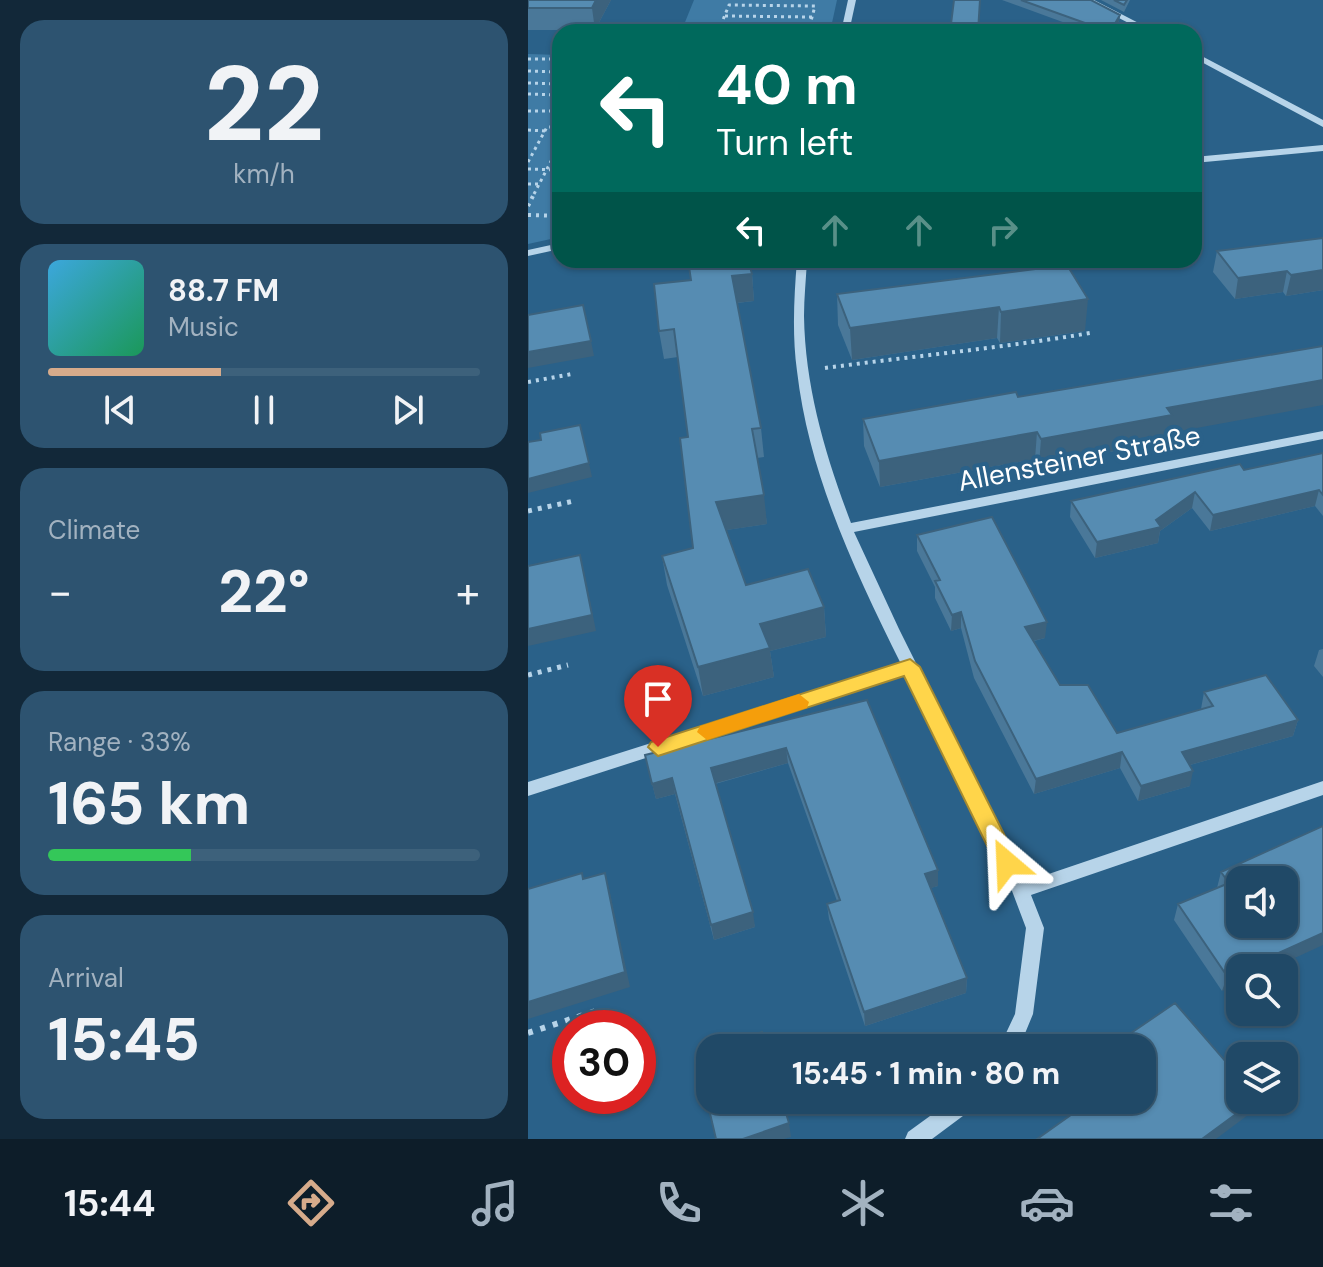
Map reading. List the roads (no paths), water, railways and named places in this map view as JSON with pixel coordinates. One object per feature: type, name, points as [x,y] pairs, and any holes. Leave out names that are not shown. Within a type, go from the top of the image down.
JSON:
[{"type":"street","points":[[847,24],[852,0]]},
{"type":"street","points":[[1088,0],[1136,24]]},
{"type":"street","points":[[1202,59],[1323,124]]},
{"type":"street","points":[[1202,159],[1323,148]]},
{"type":"street","points":[[528,253],[552,248]]},
{"type":"street","points":[[801,268],[796,306],[800,371],[815,444],[845,529],[1021,891],[1035,928],[1024,1014],[1015,1034]]},
{"type":"street","name":"Allensteiner Straße","points":[[845,529],[1323,435]]},
{"type":"street","points":[[528,789],[910,667]]},
{"type":"street","points":[[1021,891],[1323,788]]},
{"type":"street","points":[[915,1139],[949,1114]]}]
